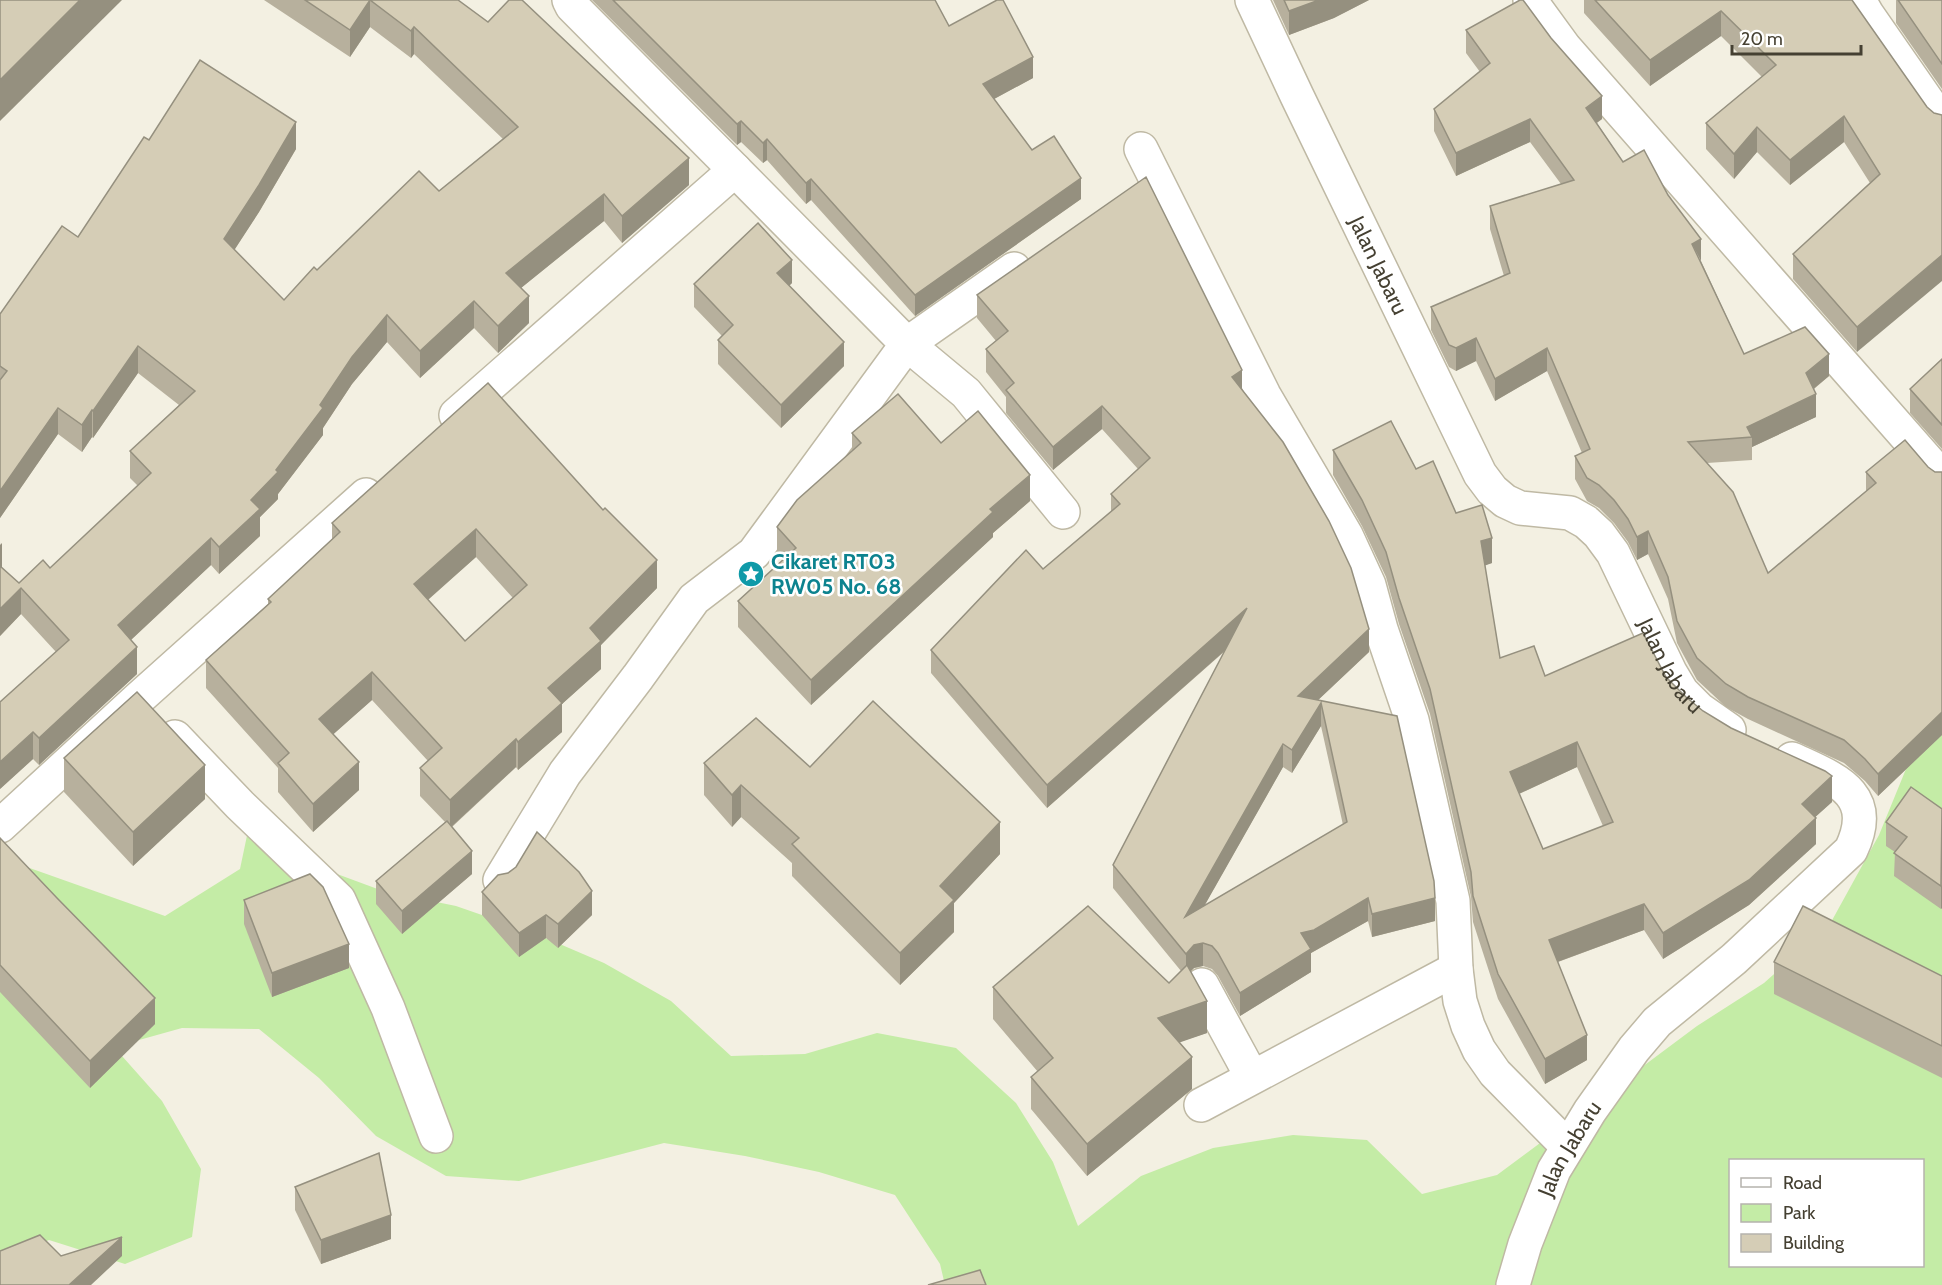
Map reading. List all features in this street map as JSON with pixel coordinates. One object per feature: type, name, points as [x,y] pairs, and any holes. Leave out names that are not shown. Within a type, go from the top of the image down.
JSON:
[{"type":"street","points":[[569,0],[572,6],[907,344],[966,393],[1063,512]]},
{"type":"street","name":"Jalan Jabaru","points":[[1252,0],[1480,474],[1492,490],[1505,501],[1520,508],[1570,513],[1586,522],[1599,534],[1612,553],[1682,692],[1715,722],[1739,736],[1836,780],[1852,795],[1859,811],[1857,837],[1851,850],[1734,959],[1657,1022],[1634,1049],[1567,1146],[1543,1197],[1525,1244],[1513,1285]]},
{"type":"street","points":[[1530,0],[1565,48],[1942,477]]},
{"type":"street","points":[[1859,0],[1942,122]]},
{"type":"street","points":[[436,432],[735,170]]},
{"type":"street","points":[[1142,170],[1264,395],[1346,535],[1369,585],[1381,629],[1412,720],[1453,901],[1455,969],[1460,1001],[1468,1026],[1479,1050],[1495,1072],[1567,1146]]},
{"type":"street","points":[[500,880],[565,774],[694,599],[754,553],[907,344],[1034,255]]},
{"type":"street","points":[[0,826],[384,478]]},
{"type":"street","points":[[138,699],[240,805],[339,900],[388,1008],[436,1136]]},
{"type":"street","points":[[1201,1105],[1455,969]]},
{"type":"street","points":[[1202,985],[1252,1077]]},
{"type":"green space","points":[[1942,695],[1942,1285],[945,1285],[940,1264],[895,1195],[819,1172],[745,1156],[664,1143],[519,1181],[446,1176],[376,1136],[319,1078],[259,1029],[182,1028],[114,1047],[162,1101],[201,1169],[192,1237],[125,1264],[49,1240],[0,1261],[0,924],[24,866],[165,916],[240,869],[249,826],[310,864],[383,891],[456,906],[534,933],[604,963],[671,1001],[731,1056],[805,1054],[877,1033],[956,1048],[1016,1103],[1053,1162],[1078,1226],[1141,1176],[1213,1148],[1293,1135],[1367,1140],[1422,1194],[1497,1175],[1697,1026],[1764,983],[1830,924],[1879,835],[1906,769]]},
{"type":"building","points":[[0,0],[80,0],[0,80]]},
{"type":"building","points":[[305,0],[370,0],[350,30]]},
{"type":"building","points":[[370,0],[458,0],[488,22],[509,0],[522,0],[689,158],[622,216],[604,194],[506,273],[529,296],[498,326],[474,301],[420,351],[387,315],[352,357],[320,405],[323,408],[276,470],[278,472],[251,500],[260,509],[219,547],[211,538],[118,625],[137,647],[39,738],[33,732],[0,762],[0,702],[69,640],[21,588],[0,609],[0,566],[19,583],[43,560],[50,568],[151,473],[130,451],[195,391],[138,346],[82,425],[58,408],[0,491],[0,380],[7,371],[0,366],[0,314],[62,226],[78,237],[144,137],[149,140],[200,60],[296,122],[224,239],[284,300],[314,267],[317,270],[419,171],[439,191],[518,127],[414,27],[411,31]]},
{"type":"building","points":[[613,0],[935,0],[949,26],[997,0],[1003,0],[1033,57],[983,84],[1032,150],[1054,136],[1081,178],[915,295],[811,179],[806,183],[767,139],[763,143],[741,121],[737,124]]},
{"type":"building","points":[[1284,0],[1319,0],[1289,11]]},
{"type":"building","points":[[1523,0],[1551,38],[1602,96],[1586,108],[1623,162],[1644,150],[1668,195],[1701,239],[1692,244],[1744,354],[1805,327],[1829,354],[1806,373],[1816,394],[1747,427],[1752,437],[1688,442],[1733,492],[1768,573],[1876,483],[1866,472],[1905,440],[1928,467],[1935,472],[1942,472],[1942,712],[1878,774],[1844,740],[1748,697],[1726,684],[1697,658],[1677,621],[1668,577],[1648,531],[1637,537],[1628,519],[1614,500],[1599,485],[1587,478],[1575,456],[1590,449],[1547,348],[1495,379],[1476,338],[1456,348],[1449,345],[1431,307],[1510,273],[1490,206],[1574,180],[1530,119],[1456,153],[1434,109],[1490,63],[1466,30]]},
{"type":"building","points":[[1595,0],[1852,0],[1927,107],[1934,113],[1942,115],[1942,255],[1857,327],[1793,254],[1880,174],[1844,116],[1790,160],[1757,127],[1734,154],[1706,123],[1776,65],[1721,11],[1650,60]]},
{"type":"building","points":[[1898,0],[1942,0],[1942,64]]},
{"type":"building","points":[[1146,177],[1242,370],[1232,377],[1283,442],[1329,521],[1351,568],[1369,629],[1298,696],[1397,716],[1434,881],[1435,898],[1372,914],[1368,898],[1314,930],[1301,933],[1311,949],[1240,993],[1212,946],[1203,943],[1194,945],[1186,954],[1113,865],[1247,608],[1047,785],[931,650],[1026,550],[1043,569],[1120,504],[1111,494],[1150,458],[1102,406],[1053,447],[1006,390],[1014,383],[986,349],[1008,331],[977,295]],"holes":[[[1321,703],[1347,822],[1185,917],[1283,744],[1292,750]]]},
{"type":"building","points":[[758,223],[792,260],[777,273],[844,342],[781,405],[718,340],[733,325],[694,284]]},
{"type":"building","points":[[1942,359],[1942,425],[1910,389]]},
{"type":"building","points":[[488,383],[603,510],[605,508],[657,560],[590,628],[601,641],[548,688],[562,703],[518,742],[516,739],[450,800],[420,768],[442,748],[372,672],[319,719],[359,762],[313,804],[278,763],[289,753],[206,660],[271,602],[268,599],[340,532],[332,523]],"holes":[[[476,529],[527,585],[465,641],[414,584]]]},
{"type":"building","points":[[898,394],[941,443],[978,411],[1030,475],[990,509],[993,512],[811,680],[738,601],[796,548],[777,527],[797,500],[861,443],[852,433]]},
{"type":"building","points":[[1391,421],[1416,469],[1433,461],[1456,513],[1482,505],[1492,538],[1481,541],[1500,658],[1534,646],[1545,676],[1643,633],[1666,677],[1703,711],[1731,728],[1832,776],[1802,804],[1816,818],[1749,880],[1663,933],[1644,904],[1549,940],[1587,1035],[1545,1059],[1498,974],[1473,896],[1471,872],[1430,689],[1386,552],[1362,500],[1333,450]],"holes":[[[1577,742],[1613,822],[1543,849],[1510,772]]]},
{"type":"building","points":[[137,692],[205,765],[133,832],[64,758]]},
{"type":"building","points":[[873,701],[1000,822],[940,886],[954,900],[900,953],[792,844],[799,838],[741,785],[732,795],[704,763],[756,718],[810,767]]},
{"type":"building","points":[[1911,787],[1942,809],[1941,886],[1894,853],[1907,837],[1886,822]]},
{"type":"building","points":[[447,821],[472,851],[402,911],[376,881]]},
{"type":"building","points":[[537,832],[579,872],[592,891],[558,924],[546,915],[519,933],[482,892],[498,875],[508,873],[516,867]]},
{"type":"building","points":[[0,838],[155,998],[90,1061],[0,965]]},
{"type":"building","points":[[310,874],[323,887],[349,944],[272,973],[244,900]]},
{"type":"building","points":[[1088,906],[1169,983],[1187,965],[1207,1001],[1158,1018],[1192,1057],[1087,1144],[1031,1077],[1053,1058],[993,987]]},
{"type":"building","points":[[1803,906],[1942,976],[1942,1046],[1774,962]]},
{"type":"building","points":[[379,1153],[391,1215],[321,1240],[295,1187]]},
{"type":"building","points":[[40,1235],[61,1256],[122,1237],[69,1285],[0,1285],[0,1251]]},
{"type":"building","points":[[980,1270],[986,1285],[928,1285]]},
{"type":"place","name":"Cikaret RT03 RW05 No. 68","points":[[751,574]]}]
